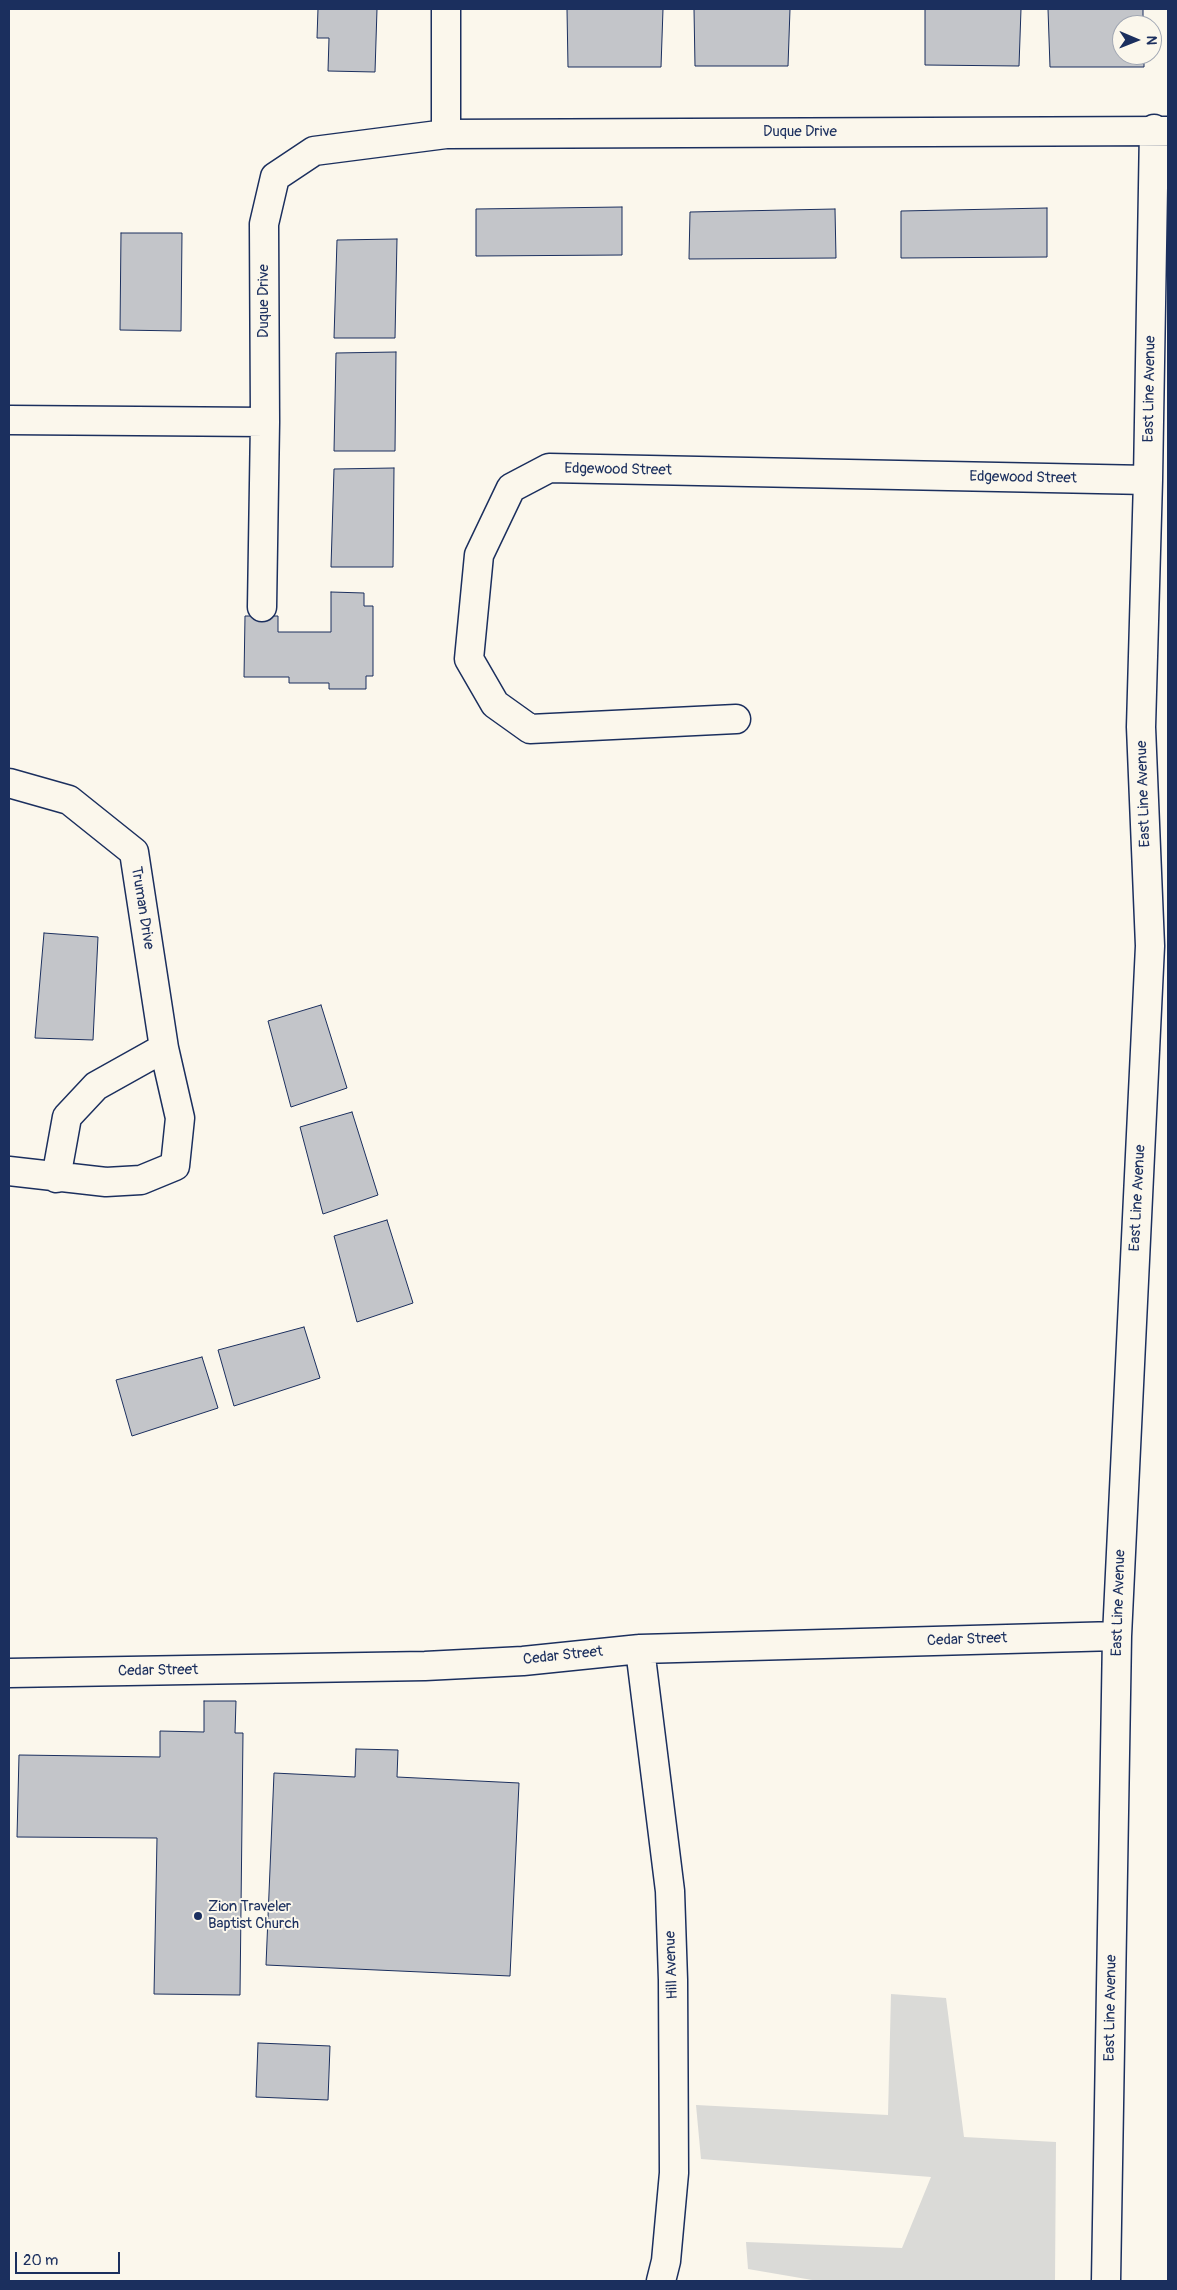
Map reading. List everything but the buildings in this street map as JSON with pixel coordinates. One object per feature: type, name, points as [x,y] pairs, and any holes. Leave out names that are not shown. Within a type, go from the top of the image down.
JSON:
[{"type":"street","points":[[446,9],[446,134]]},
{"type":"street","name":"Duque Drive","points":[[262,607],[265,422],[264,224],[275,177],[314,150],[446,134],[1161,130]]},
{"type":"street","name":"East Line Avenue","points":[[1106,2281],[1117,1636],[1159,945],[1141,727],[1161,130]]},
{"type":"street","points":[[9,420],[265,422]]},
{"type":"street","name":"Edgewood Street","points":[[736,719],[530,728],[495,704],[469,659],[478,555],[511,488],[549,468],[1148,480]]},
{"type":"street","name":"Truman Drive","points":[[9,783],[69,800],[134,852],[164,1048],[180,1118],[175,1166],[141,1180],[106,1182],[56,1178],[9,1171]]},
{"type":"street","points":[[56,1178],[67,1117],[96,1086],[164,1048]]},
{"type":"street","name":"Cedar Street","points":[[9,1673],[425,1666],[523,1661],[640,1649],[1117,1636]]},
{"type":"street","name":"Hill Avenue","points":[[640,1649],[670,1891],[673,1980],[674,2173],[666,2261],[661,2281]]},
{"type":"shaded area","points":[[891,1994],[946,1998],[964,2137],[1056,2142],[1055,2281],[818,2281],[748,2269],[746,2242],[902,2248],[931,2177],[701,2159],[696,2105],[888,2115]]},
{"type":"place","name":"Zion Traveler Baptist Church","points":[[198,1916]]}]
